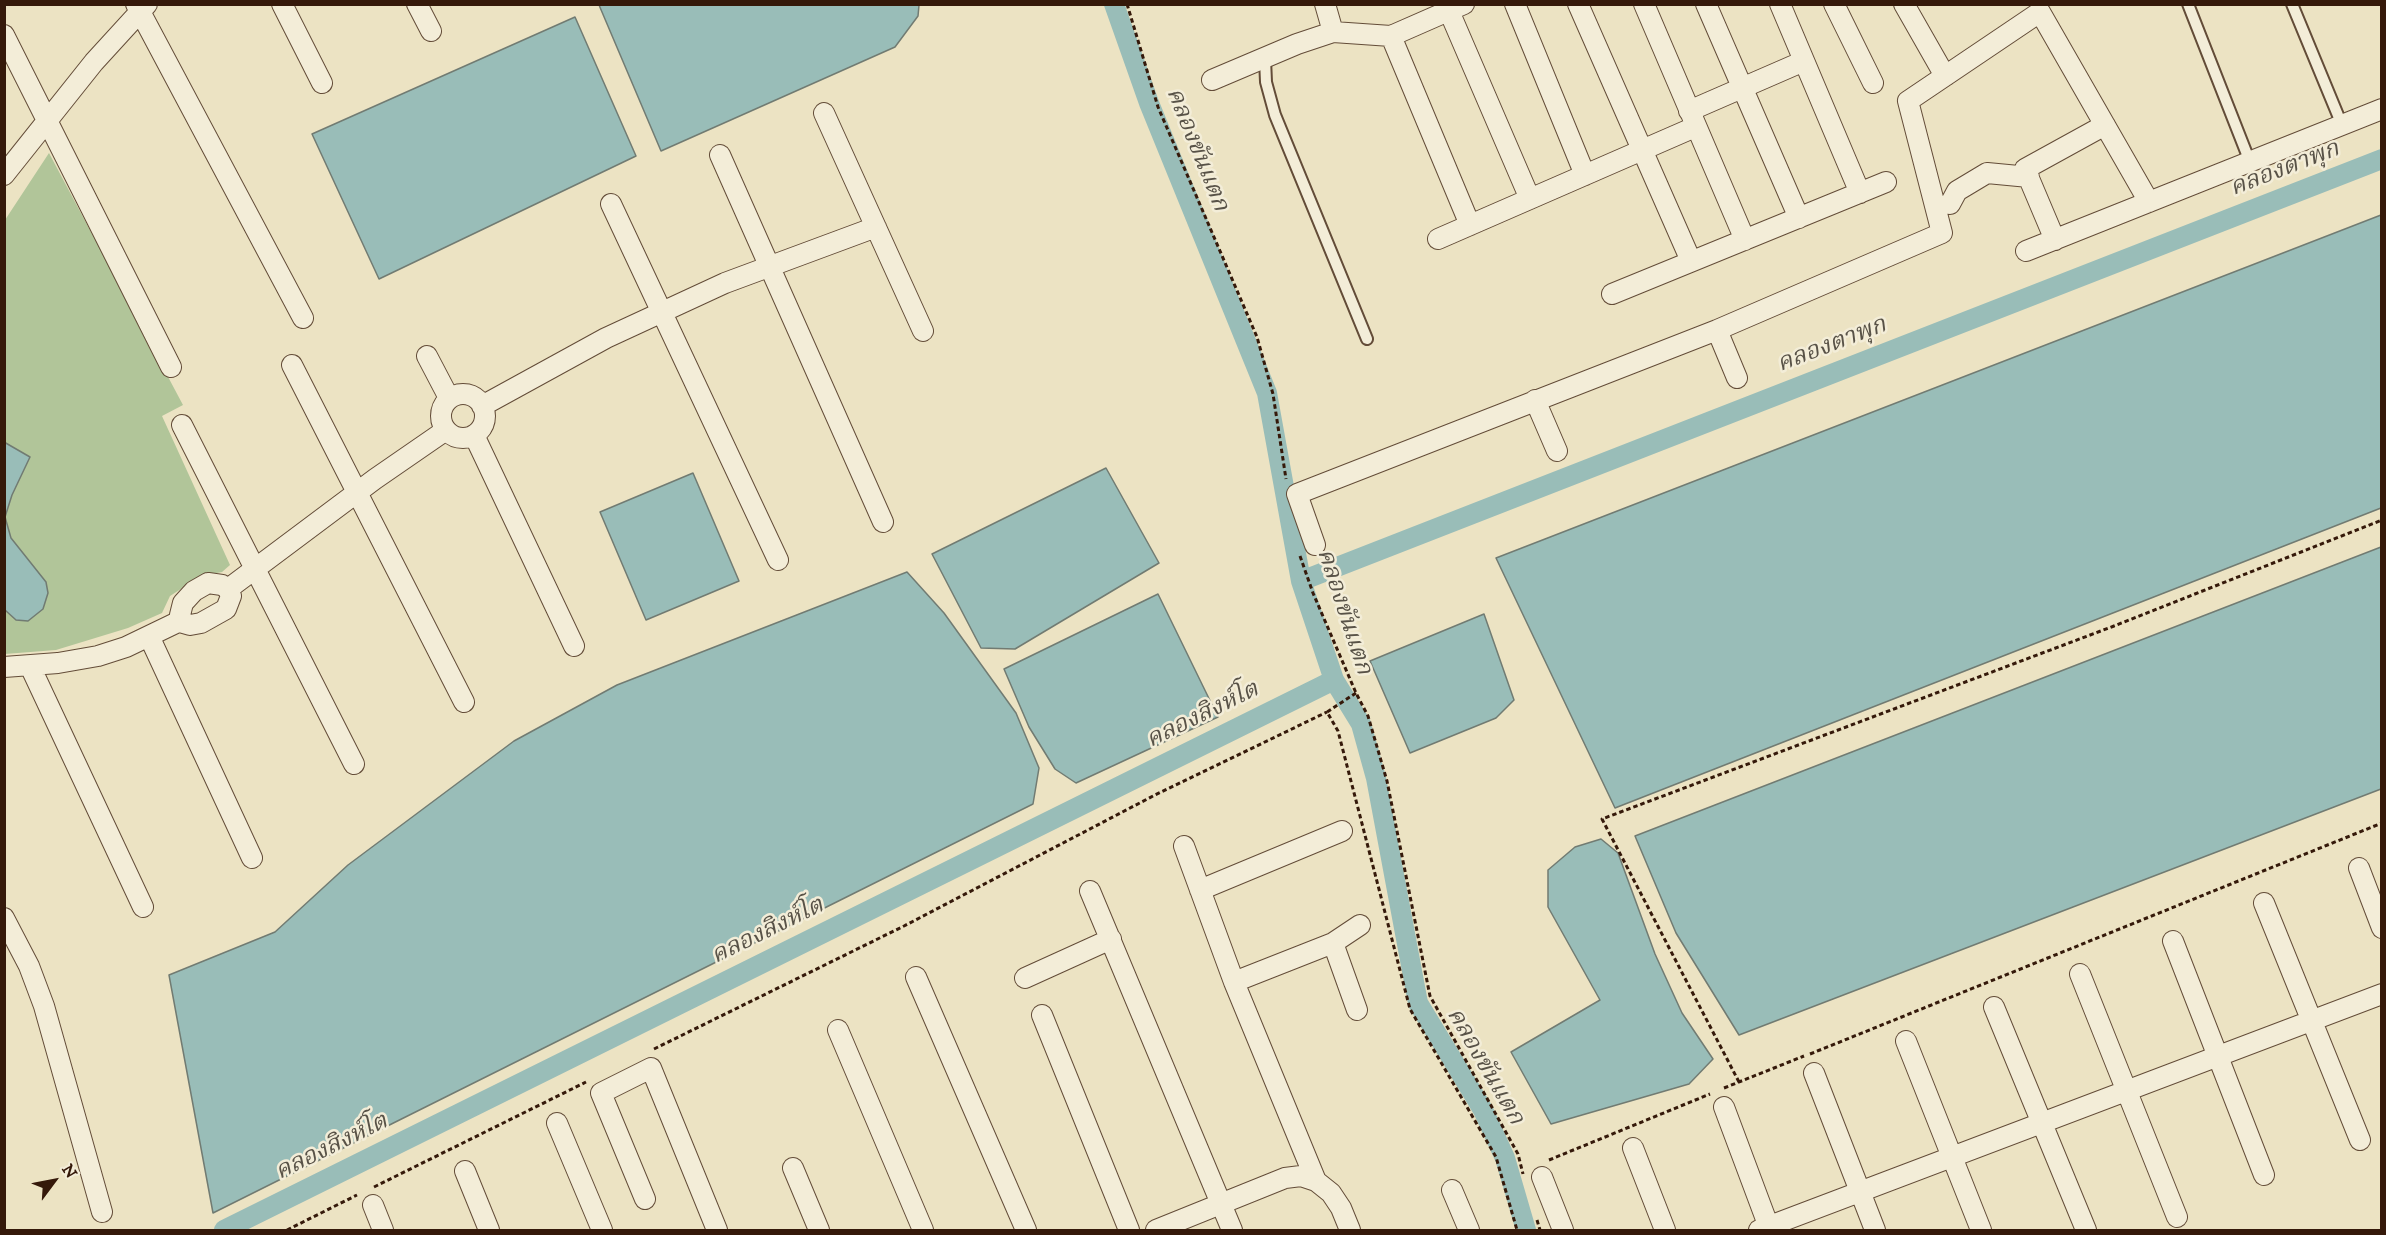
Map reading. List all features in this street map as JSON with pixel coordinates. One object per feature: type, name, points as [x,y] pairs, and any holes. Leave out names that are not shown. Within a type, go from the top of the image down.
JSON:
[{"type":"street","points":[[282,4],[322,82]]},
{"type":"street","points":[[417,4],[431,32]]},
{"type":"street","points":[[1325,4],[1333,32]]},
{"type":"street","points":[[1515,4],[1585,175]]},
{"type":"street","points":[[1578,4],[1691,261]]},
{"type":"street","points":[[1644,4],[1745,240]]},
{"type":"street","points":[[1706,4],[1799,218]]},
{"type":"street","points":[[1780,4],[1860,193]]},
{"type":"street","points":[[1834,4],[1873,83]]},
{"type":"street","points":[[1904,4],[1945,76]]},
{"type":"street","points":[[4,175],[141,7],[303,318]]},
{"type":"street","points":[[1212,80],[1297,44],[1333,32],[1392,36],[1456,8],[1530,199]]},
{"type":"street","points":[[1307,548],[1297,494],[1717,330],[1941,233],[1908,101],[2038,8],[2149,202]]},
{"type":"street","points":[[4,35],[171,367]]},
{"type":"street","points":[[1392,36],[1470,225]]},
{"type":"street","points":[[1438,239],[1642,150],[1742,88],[1804,61]]},
{"type":"street","points":[[2026,251],[2382,109]]},
{"type":"street","points":[[824,113],[923,331]]},
{"type":"street","points":[[2055,240],[2025,169],[2105,125]]},
{"type":"street","points":[[720,155],[883,522]]},
{"type":"street","points":[[1950,204],[1957,191],[1987,173],[2028,177]]},
{"type":"street","points":[[1612,294],[1886,182]]},
{"type":"street","points":[[611,204],[778,560]]},
{"type":"street","points":[[482,406],[606,338],[725,283],[876,227]]},
{"type":"street","points":[[1717,330],[1737,378]]},
{"type":"street","points":[[427,356],[449,398]]},
{"type":"street","points":[[292,365],[464,702]]},
{"type":"street","points":[[463,393],[469,394],[476,398],[482,406],[485,417],[483,424],[474,435],[459,438],[446,430],[441,417],[449,398],[463,393]]},
{"type":"street","points":[[1535,400],[1557,451]]},
{"type":"street","points":[[182,425],[354,764]]},
{"type":"street","points":[[228,589],[357,492],[446,430]]},
{"type":"street","points":[[474,435],[574,646]]},
{"type":"street","points":[[208,583],[222,585],[228,589],[231,596],[226,609],[201,624],[183,623],[180,615],[183,603],[194,591],[208,583]]},
{"type":"street","points":[[4,667],[30,666],[98,656],[182,620]]},
{"type":"street","points":[[149,636],[252,858]]},
{"type":"street","points":[[30,666],[143,907]]},
{"type":"street","points":[[1200,890],[1342,831]]},
{"type":"street","points":[[1184,846],[1234,982],[1316,1181]]},
{"type":"street","points":[[2359,867],[2382,928]]},
{"type":"street","points":[[1090,891],[1232,1230]]},
{"type":"street","points":[[2264,903],[2360,1140]]},
{"type":"street","points":[[4,918],[29,966],[44,1006],[102,1212]]},
{"type":"street","points":[[1234,982],[1333,943],[1360,925]]},
{"type":"street","points":[[1025,978],[1111,939]]},
{"type":"street","points":[[2173,941],[2265,1175]]},
{"type":"street","points":[[1333,943],[1358,1010]]},
{"type":"street","points":[[2080,974],[2177,1217]]},
{"type":"street","points":[[916,977],[1026,1230]]},
{"type":"street","points":[[1725,1107],[1766,1229],[2382,994]]},
{"type":"street","points":[[1994,1007],[2086,1230]]},
{"type":"street","points":[[1042,1016],[1129,1230]]},
{"type":"street","points":[[838,1030],[923,1230]]},
{"type":"street","points":[[1906,1041],[1981,1230]]},
{"type":"street","points":[[645,1199],[601,1093],[651,1068],[717,1230]]},
{"type":"street","points":[[1814,1072],[1875,1230]]},
{"type":"street","points":[[557,1123],[602,1230]]},
{"type":"street","points":[[1633,1148],[1665,1230]]},
{"type":"street","points":[[793,1168],[819,1230]]},
{"type":"street","points":[[465,1171],[489,1230]]},
{"type":"street","points":[[1538,1171],[1563,1230]]},
{"type":"street","points":[[1156,1230],[1285,1178],[1301,1176],[1316,1181],[1337,1200],[1350,1230]]},
{"type":"street","points":[[1452,1190],[1469,1230]]},
{"type":"street","points":[[368,1196],[383,1230]]},
{"type":"lane","points":[[2188,4],[2250,162]]},
{"type":"lane","points":[[2292,4],[2342,124]]},
{"type":"lane","points":[[1265,59],[1266,82],[1275,115],[1367,339]]},
{"type":"path","points":[[1127,4],[1158,107],[1257,337],[1273,394],[1287,483]]},
{"type":"path","points":[[1739,1082],[1602,819],[2114,626],[2382,520]]},
{"type":"path","points":[[1307,548],[1301,562],[1356,693],[1368,716],[1388,781],[1430,996],[1518,1154],[1538,1171],[1739,1082],[2382,823]]},
{"type":"path","points":[[647,1053],[904,926],[1155,795],[1327,712],[1356,693]]},
{"type":"path","points":[[1327,712],[1338,731],[1410,1009],[1496,1156],[1517,1230]]},
{"type":"path","points":[[287,1230],[368,1196],[593,1079]]},
{"type":"path","points":[[1537,1220],[1540,1230]]},
{"type":"green space","points":[[49,153],[183,405],[162,416],[230,565],[222,572],[201,576],[170,596],[162,613],[128,628],[56,650],[5,654],[5,220]]},
{"type":"water","points":[[599,5],[919,5],[918,16],[895,47],[661,151]]},
{"type":"water","points":[[575,17],[636,156],[379,279],[312,134]]},
{"type":"water","points":[[2381,215],[2381,508],[1615,808],[1496,558]]},
{"type":"water","points":[[4,442],[30,457],[12,495],[5,517],[11,538],[46,582],[48,593],[43,609],[28,621],[16,620],[5,610]]},
{"type":"water","points":[[1106,468],[1159,563],[1015,649],[981,648],[932,554]]},
{"type":"water","points":[[693,473],[739,581],[646,620],[600,512]]},
{"type":"water","points":[[2381,547],[2381,789],[1739,1035],[1676,933],[1635,836]]},
{"type":"water","points":[[907,572],[944,613],[1016,713],[1039,768],[1033,804],[213,1213],[169,975],[275,932],[348,865],[514,741],[617,685]]},
{"type":"water","points":[[1158,594],[1218,717],[1076,783],[1055,769],[1029,727],[1004,669]]},
{"type":"water","points":[[1484,614],[1514,700],[1496,718],[1410,753],[1370,661]]},
{"type":"water","points":[[1601,839],[1618,853],[1655,954],[1682,1013],[1713,1059],[1689,1084],[1551,1124],[1511,1052],[1600,1000],[1548,907],[1548,870],[1575,847]]},
{"type":"waterway","name":"คลองขันแตก","points":[[1114,4],[1149,103],[1267,393],[1301,581],[1334,680],[1361,724],[1376,778],[1418,1003],[1483,1110],[1505,1158],[1526,1230]]},
{"type":"waterway","name":"คลองตาพุก","points":[[1301,581],[2382,159]]},
{"type":"waterway","name":"คลองสิงห์โต","points":[[224,1230],[1334,680]]}]
